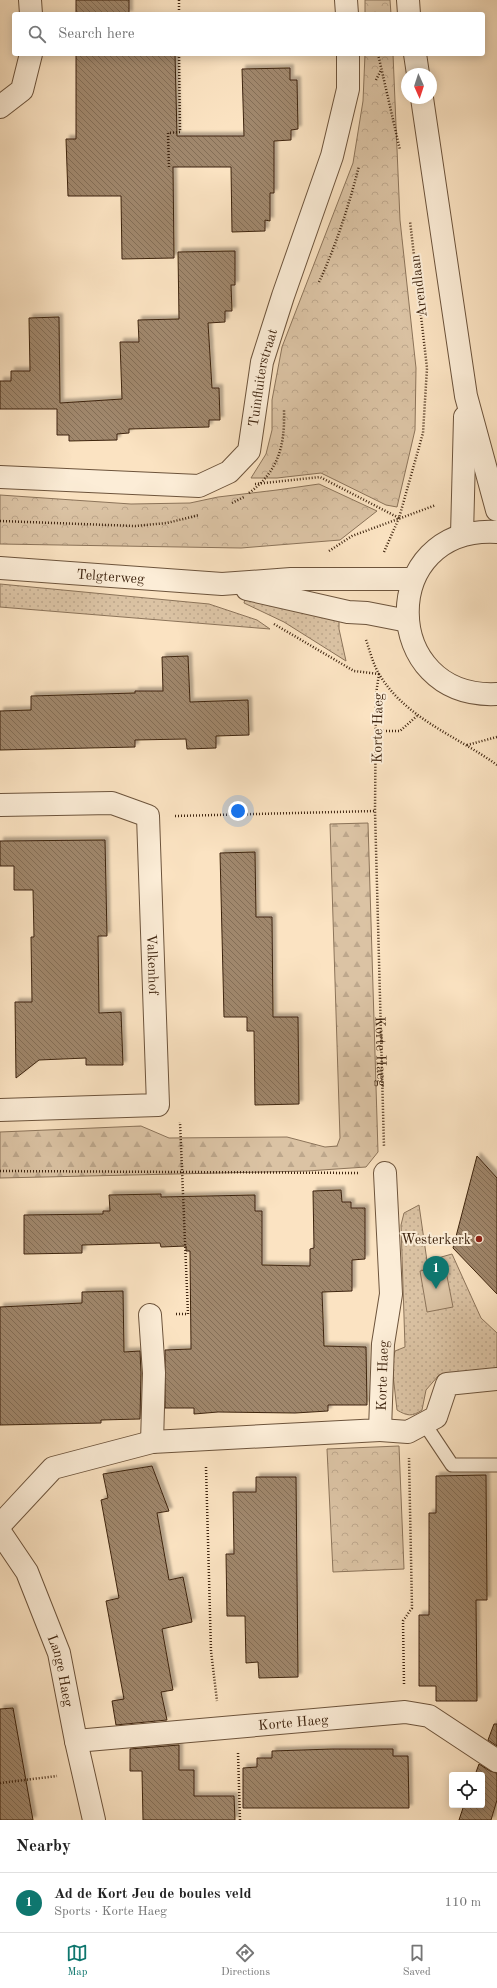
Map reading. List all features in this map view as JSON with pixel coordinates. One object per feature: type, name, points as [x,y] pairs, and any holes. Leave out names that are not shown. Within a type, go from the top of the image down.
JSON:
[{"type":"street","points":[[30,0],[31,12]]},
{"type":"street","points":[[346,0],[347,12]]},
{"type":"street","points":[[408,0],[410,12]]},
{"type":"street","points":[[0,107],[22,90],[30,56]]},
{"type":"street","name":"Tuinfluiterstraat","points":[[0,478],[199,486],[229,472],[249,451],[262,362],[283,296],[332,156],[348,89],[348,56]]},
{"type":"street","points":[[415,56],[417,68]]},
{"type":"street","points":[[423,104],[466,396],[497,510]]},
{"type":"street","points":[[462,535],[466,396]]},
{"type":"street","points":[[497,532],[484,531],[462,535],[446,543],[431,555],[413,579],[407,607],[408,621],[414,646],[424,663],[438,677],[455,687],[474,693],[497,694]]},
{"type":"street","name":"Telgterweg","points":[[0,568],[222,584],[291,579],[413,579]]},
{"type":"street","name":"Telgterweg","points":[[222,584],[348,612],[367,613],[408,621]]},
{"type":"street","points":[[0,805],[112,803],[148,816]]},
{"type":"street","name":"Valkenhof","points":[[148,816],[158,1105]]},
{"type":"street","points":[[0,1110],[158,1105]]},
{"type":"street","name":"Korte Haeg","points":[[380,1430],[384,1344],[391,1294],[385,1173]]},
{"type":"street","points":[[150,1315],[154,1373],[152,1442]]},
{"type":"street","points":[[416,1428],[436,1417],[447,1384],[497,1379]]},
{"type":"street","name":"Korte Haeg","points":[[0,1525],[53,1468],[152,1442],[416,1428]]},
{"type":"street","name":"Lange Haeg","points":[[0,1532],[27,1572],[59,1653],[76,1741],[94,1820]]},
{"type":"street","name":"Korte Haeg","points":[[76,1741],[405,1712],[429,1716],[497,1761]]},
{"type":"lane","points":[[416,1428],[452,1465],[497,1464]]},
{"type":"path","points":[[178,0],[179,12]]},
{"type":"path","points":[[169,167],[168,133],[180,132],[179,56]]},
{"type":"path","points":[[378,56],[402,155]]},
{"type":"path","name":"Arendlaan","points":[[229,472],[246,485],[320,477],[399,518],[423,433],[427,368],[410,215]]},
{"type":"path","points":[[269,622],[354,671],[379,674],[402,702],[417,716],[467,745],[497,766]]},
{"type":"path","name":"Korte Haeg","points":[[379,674],[376,694],[375,811],[385,1173]]},
{"type":"path","points":[[376,731],[400,731],[417,716]]},
{"type":"path","points":[[467,745],[497,737]]},
{"type":"path","points":[[148,816],[375,811]]},
{"type":"path","points":[[150,1315],[188,1314],[180,1120],[158,1105]]},
{"type":"path","points":[[0,1171],[385,1173]]},
{"type":"path","points":[[405,1712],[403,1621],[412,1608],[416,1428]]},
{"type":"path","points":[[206,1439],[211,1651],[229,1727],[240,1820]]},
{"type":"path","points":[[0,1783],[83,1772]]},
{"type":"green space","points":[[365,0],[390,0],[391,12],[365,12]]},
{"type":"green space","points":[[365,56],[393,56],[400,220],[416,368],[415,430],[397,507],[386,505],[321,473],[277,478],[251,478],[266,454],[272,430],[272,400],[282,347],[353,163],[363,101]]},
{"type":"green space","points":[[319,484],[377,511],[340,540],[241,548],[0,544],[0,495],[131,504],[190,503],[218,497]]},
{"type":"green space","points":[[0,584],[209,604],[257,620],[270,629],[0,607]]},
{"type":"green space","points":[[245,599],[339,619],[339,629],[346,661],[284,622],[244,603]]},
{"type":"green space","points":[[368,823],[378,1152],[366,1167],[307,1171],[0,1178],[0,1132],[141,1126],[169,1138],[287,1137],[325,1147],[337,1146],[340,1138],[330,824]]},
{"type":"green space","points":[[419,1205],[427,1261],[452,1254],[481,1318],[497,1333],[497,1369],[439,1375],[426,1390],[422,1410],[410,1415],[404,1414],[397,1410],[392,1366],[395,1351],[405,1347],[401,1225],[404,1213]]},
{"type":"green space","points":[[445,1266],[453,1307],[427,1312],[420,1271]]},
{"type":"green space","points":[[399,1446],[404,1569],[333,1572],[327,1449]]},
{"type":"building","points":[[76,0],[129,0],[129,12],[76,12]]},
{"type":"building","points":[[76,56],[175,56],[177,136],[244,136],[242,69],[290,68],[290,80],[297,80],[298,129],[291,130],[291,140],[274,141],[274,193],[270,193],[270,221],[265,220],[265,231],[232,232],[231,167],[173,167],[174,258],[122,259],[121,196],[68,196],[66,139],[76,139]]},
{"type":"building","points":[[235,251],[235,285],[231,285],[232,311],[225,311],[225,322],[208,323],[212,388],[219,388],[220,420],[209,420],[209,427],[129,429],[129,433],[117,434],[117,440],[69,441],[69,435],[57,435],[57,409],[0,409],[0,381],[11,381],[11,371],[30,371],[29,318],[59,317],[60,403],[122,399],[120,342],[139,342],[138,320],[179,319],[178,252]]},
{"type":"building","points":[[188,656],[190,702],[248,700],[249,735],[216,736],[216,748],[187,749],[186,739],[135,740],[135,747],[0,750],[0,711],[31,710],[31,696],[163,691],[162,657]]},
{"type":"building","points":[[105,840],[107,936],[98,936],[99,1013],[121,1012],[123,1065],[86,1065],[86,1058],[39,1060],[16,1078],[15,1002],[32,1002],[31,937],[34,937],[33,890],[14,890],[14,866],[0,866],[0,841]]},
{"type":"building","points":[[255,852],[256,917],[272,917],[273,1017],[298,1017],[299,1104],[255,1105],[254,1031],[247,1031],[247,1017],[224,1017],[220,853]]},
{"type":"building","name":"Westerkerk","points":[[477,1156],[497,1178],[497,1294],[453,1248]]},
{"type":"building","points":[[341,1190],[342,1202],[351,1202],[351,1208],[365,1208],[365,1259],[352,1260],[352,1291],[322,1292],[324,1346],[366,1347],[367,1405],[328,1405],[328,1411],[295,1413],[218,1412],[194,1414],[194,1408],[165,1408],[165,1350],[191,1349],[190,1251],[186,1251],[186,1246],[161,1247],[160,1243],[82,1245],[82,1253],[24,1254],[24,1215],[103,1214],[103,1211],[110,1211],[109,1195],[161,1194],[161,1197],[255,1195],[255,1211],[262,1211],[262,1265],[310,1266],[310,1249],[314,1248],[313,1191]]},
{"type":"building","points":[[123,1291],[124,1352],[140,1351],[140,1419],[101,1420],[101,1423],[0,1425],[0,1307],[82,1303],[82,1292]]},
{"type":"building","points":[[152,1466],[169,1511],[157,1513],[169,1580],[183,1577],[192,1622],[162,1629],[173,1690],[161,1692],[167,1720],[116,1725],[112,1701],[124,1699],[106,1601],[119,1598],[101,1500],[108,1498],[103,1474]]},
{"type":"building","points":[[486,1475],[487,1600],[476,1600],[477,1701],[436,1701],[436,1686],[419,1686],[419,1615],[429,1615],[429,1513],[436,1513],[436,1476]]},
{"type":"building","points":[[256,1477],[296,1477],[298,1677],[259,1678],[258,1662],[246,1663],[245,1616],[227,1616],[226,1554],[234,1554],[233,1492],[256,1492]]},
{"type":"building","points":[[13,1708],[33,1820],[0,1820],[0,1709]]},
{"type":"building","points":[[494,1724],[497,1724],[497,1746],[488,1740]]},
{"type":"building","points":[[179,1745],[179,1770],[194,1770],[194,1796],[234,1796],[235,1820],[143,1820],[142,1771],[130,1771],[130,1749]]},
{"type":"building","points":[[393,1749],[393,1756],[408,1756],[409,1808],[243,1808],[243,1768],[257,1767],[257,1758],[272,1758],[272,1751]]},
{"type":"building","points":[[479,1764],[490,1771],[497,1773],[497,1800],[491,1820],[459,1820],[463,1808],[485,1808],[485,1772],[476,1772]]},
{"type":"place","name":"Westerkerk","points":[[479,1239]]},
{"type":"place","name":"Ad de Kort Jeu de boules veld","points":[[436,1289]]}]
